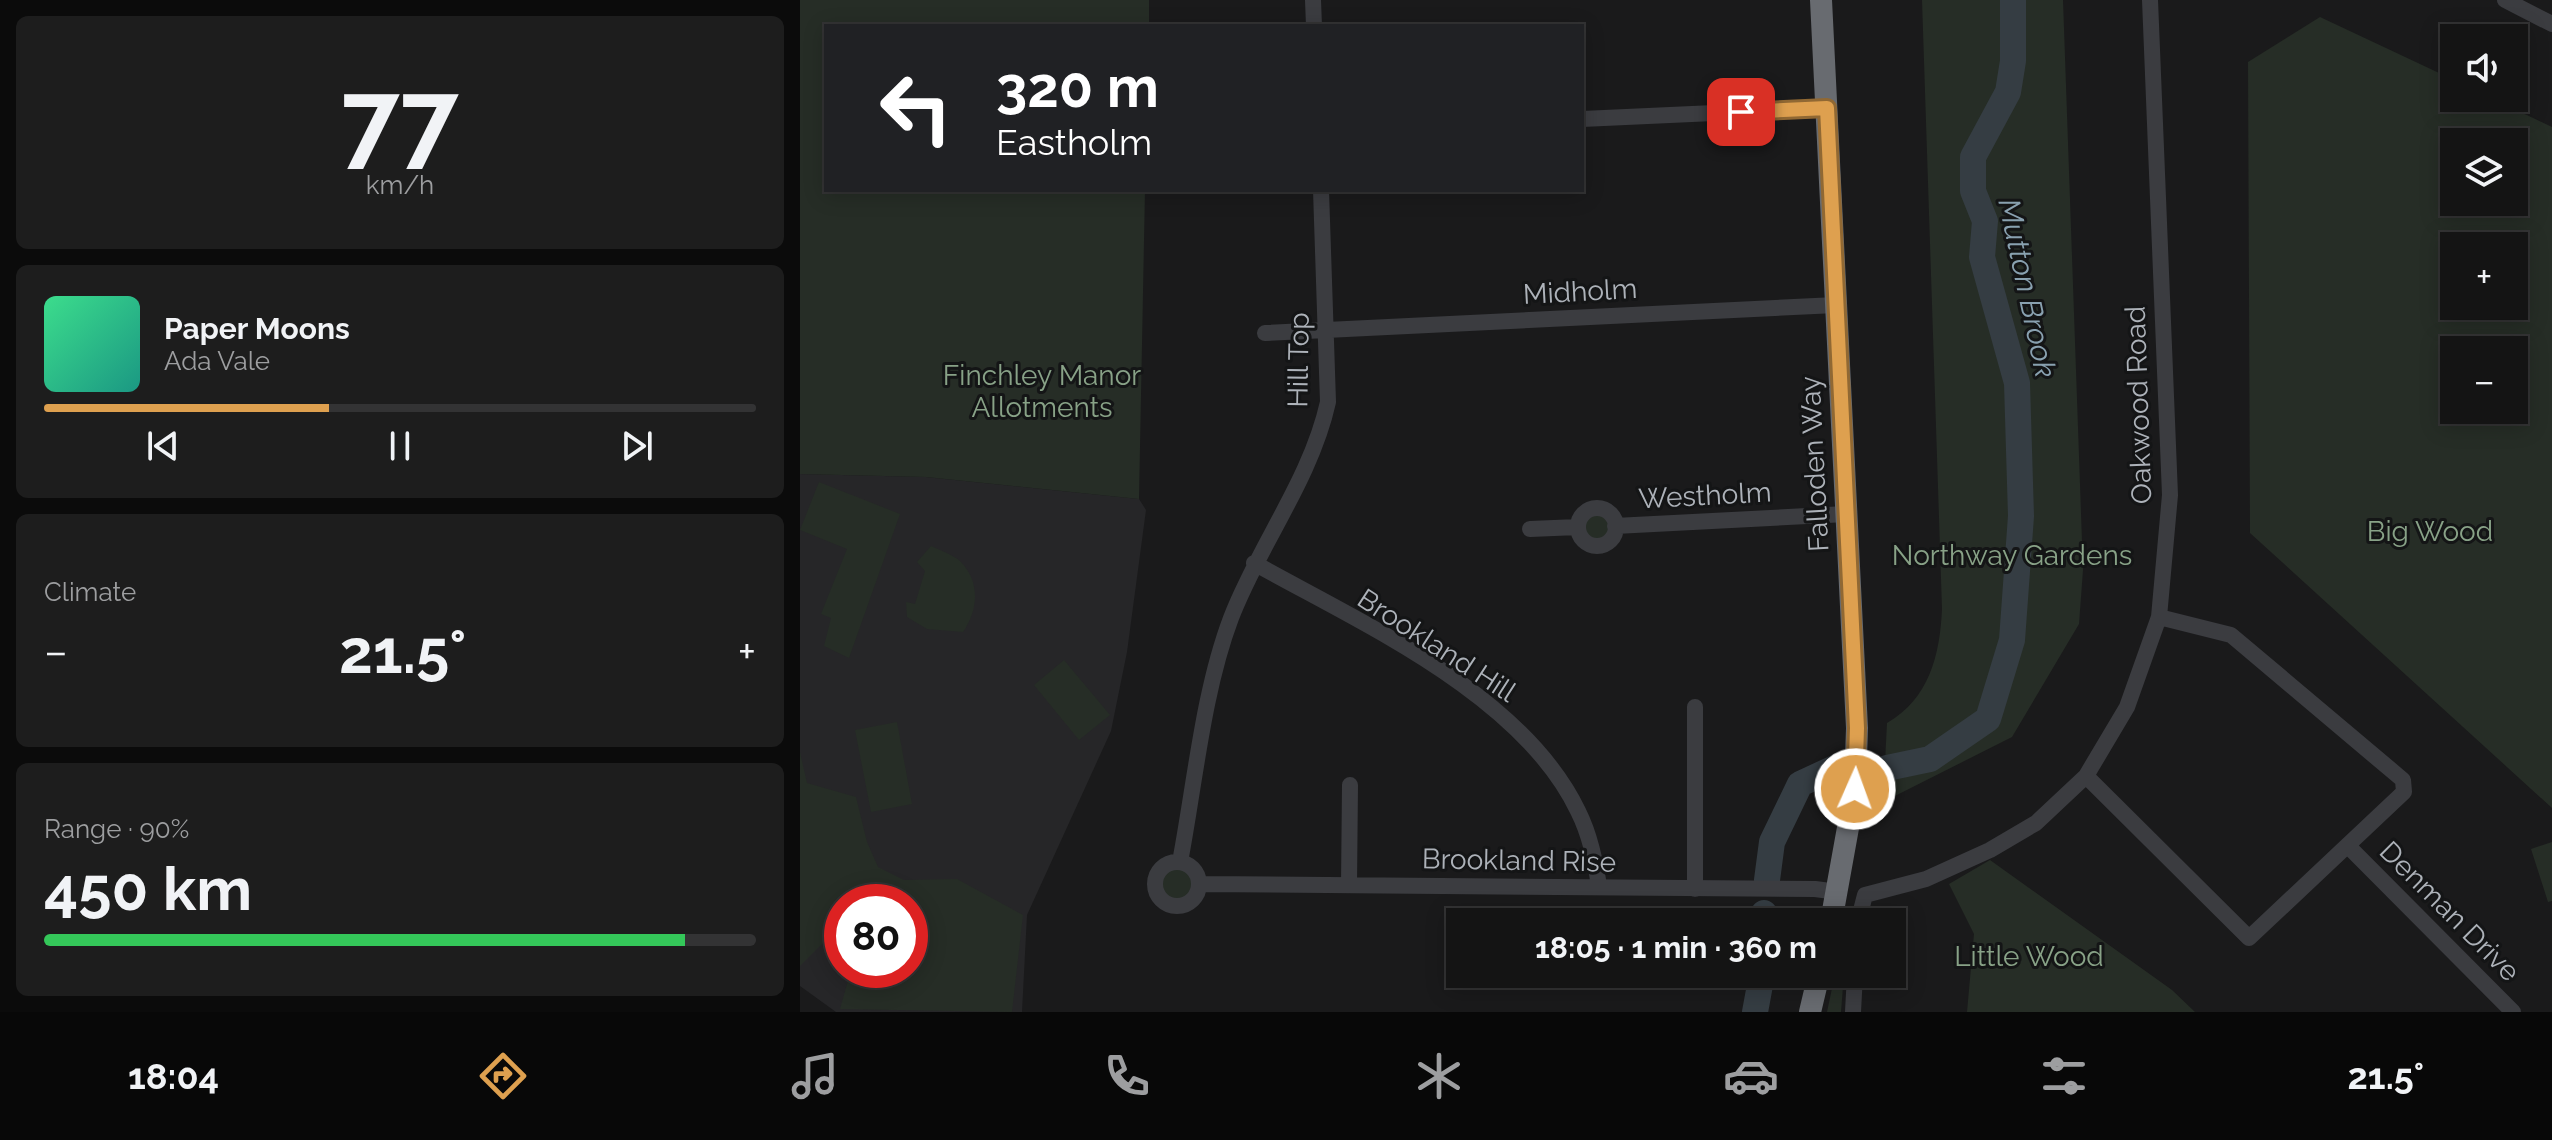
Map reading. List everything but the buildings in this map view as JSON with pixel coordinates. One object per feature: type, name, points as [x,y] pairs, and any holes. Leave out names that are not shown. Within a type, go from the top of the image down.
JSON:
[{"type":"highway","name":"Falloden Way","points":[[1821,0],[1857,741],[1855,789],[1834,908]]},
{"type":"highway","points":[[1810,1012],[1816,988]]},
{"type":"street","points":[[1313,0],[1314,24]]},
{"type":"street","name":"Oakwood Road","points":[[1862,908],[1865,895],[1926,879],[1990,850],[2036,823],[2086,776],[2127,707],[2159,617],[2170,495],[2150,0]]},
{"type":"street","points":[[2515,2],[2552,24]]},
{"type":"street","points":[[1584,119],[1827,108]]},
{"type":"street","name":"Hill Top","points":[[1254,563],[1321,431],[1328,402],[1321,192]]},
{"type":"street","name":"Midholm","points":[[1265,333],[1836,305]]},
{"type":"street","name":"Westholm","points":[[1592,508],[1608,511],[1615,526],[1610,540],[1597,545],[1584,540],[1578,527],[1584,512],[1592,508]]},
{"type":"street","name":"Westholm","points":[[1615,526],[1846,514]]},
{"type":"street","name":"Westholm","points":[[1530,529],[1578,527]]},
{"type":"street","points":[[1180,862],[1218,658],[1254,563]]},
{"type":"street","name":"Brookland Hill","points":[[1254,563],[1388,638],[1474,694],[1519,732],[1577,808],[1592,845],[1599,886]]},
{"type":"street","points":[[2086,776],[2249,938],[2404,792],[2403,780],[2231,635],[2159,617]]},
{"type":"street","points":[[1695,707],[1695,889]]},
{"type":"street","points":[[1349,885],[1350,785]]},
{"type":"street","name":"Denman Drive","points":[[2349,847],[2513,1012]]},
{"type":"street","points":[[1180,862],[1192,867],[1199,884],[1195,897],[1185,905],[1171,906],[1159,899],[1154,886],[1157,873],[1167,864],[1180,862]]},
{"type":"street","name":"Brookland Rise","points":[[1199,884],[1599,886],[1838,892]]},
{"type":"street","points":[[1853,1012],[1854,988]]},
{"type":"shaded area","points":[[800,474],[926,477],[1139,499],[1146,510],[1127,652],[1111,731],[1027,915],[1022,1012],[836,1012],[800,986]]},
{"type":"green space","name":"Finchley Manor Allotments","points":[[800,0],[1149,0],[1149,24],[824,24],[824,192],[1145,192],[1139,499],[926,477],[800,474]]},
{"type":"green space","name":"Northway Gardens","points":[[1922,0],[2063,0],[2083,570],[2079,624],[2012,737],[1883,802],[1887,723],[1913,702],[1930,674],[1942,609]]},
{"type":"green space","name":"Big Wood","points":[[2320,17],[2440,73],[2440,112],[2520,112],[2552,127],[2552,808],[2250,533],[2248,62]]},
{"type":"green space","points":[[819,482],[900,514],[849,658],[824,646],[831,618],[821,614],[847,549],[800,530]]},
{"type":"green space","points":[[1596,514],[1605,518],[1609,527],[1605,536],[1596,540],[1587,536],[1583,527],[1587,518]]},
{"type":"green space","points":[[931,546],[960,561],[971,578],[974,605],[963,632],[927,629],[907,617],[906,602],[915,604],[925,571],[917,562]]},
{"type":"green space","points":[[1064,660],[1110,715],[1079,740],[1034,685]]},
{"type":"green space","points":[[897,722],[912,804],[871,812],[855,730]]},
{"type":"green space","points":[[800,752],[807,783],[856,797],[867,842],[878,867],[904,880],[957,879],[1023,915],[1012,1012],[840,1009],[846,988],[928,988],[928,884],[824,884],[824,944],[800,966]]},
{"type":"green space","points":[[2552,842],[2552,901],[2548,902],[2531,849]]},
{"type":"green space","name":"Little Wood","points":[[1990,860],[2172,990],[2195,1012],[1967,1012],[1974,934],[1949,884]]},
{"type":"green space","points":[[1176,868],[1187,873],[1192,884],[1187,895],[1176,900],[1165,895],[1160,884],[1165,873]]},
{"type":"green space","points":[[1832,988],[1843,988],[1841,1012],[1827,1012]]},
{"type":"waterway","name":"Mutton Brook","points":[[1887,768],[1930,759],[1988,719],[2012,640],[2021,516],[2017,383],[1982,257],[1985,221],[1973,191],[1973,157],[2008,92],[2013,61],[2013,0]]},
{"type":"waterway","name":"Mutton Brook","points":[[1767,880],[1772,842],[1800,784],[1839,766]]},
{"type":"waterway","name":"Mutton Brook","points":[[1755,1012],[1759,988]]},
{"type":"route","points":[[1741,112],[1827,108],[1857,728],[1855,789]]}]
